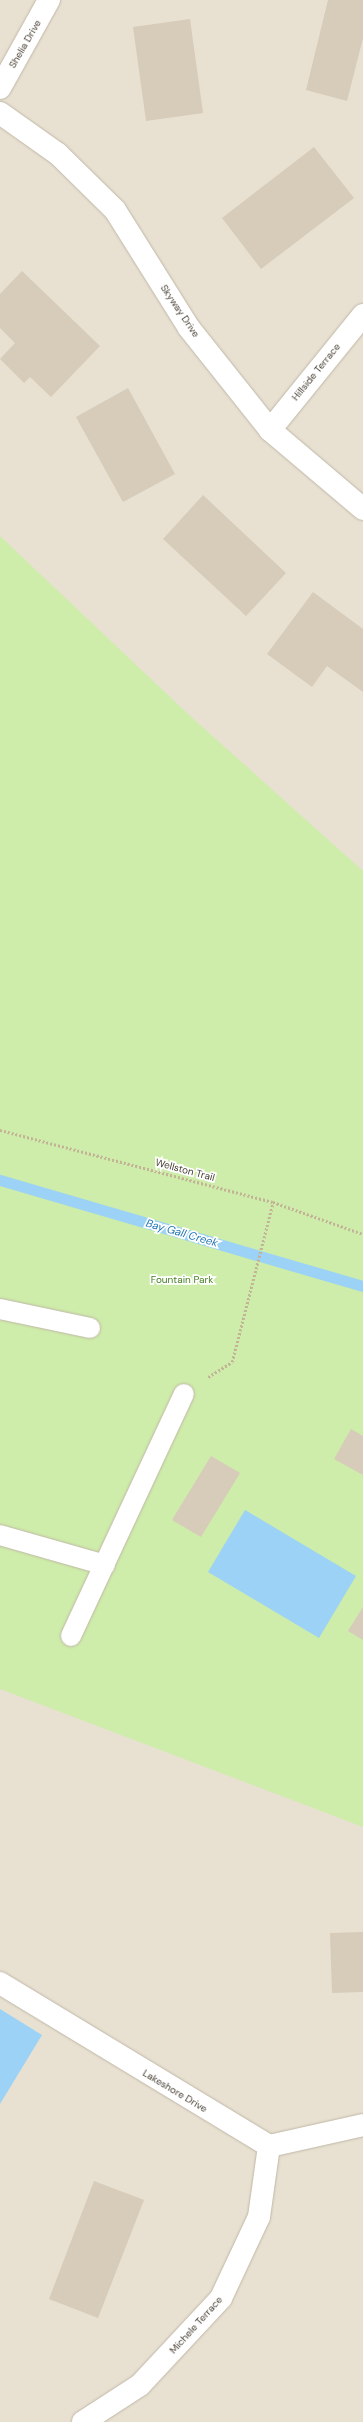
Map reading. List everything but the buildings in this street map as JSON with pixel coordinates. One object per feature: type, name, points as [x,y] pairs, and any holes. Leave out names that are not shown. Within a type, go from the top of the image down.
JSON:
[{"type":"street","name":"Shelia Drive","points":[[0,88],[49,0]]},
{"type":"street","name":"Skyway Drive","points":[[0,112],[58,154],[114,210],[189,328],[270,430],[363,508]]},
{"type":"street","name":"Hillside Terrace","points":[[270,430],[363,315]]},
{"type":"street","name":"Lakeshore Drive","points":[[0,1983],[269,2146]]},
{"type":"street","points":[[269,2146],[363,2125]]},
{"type":"street","name":"Michele Terrace","points":[[83,2422],[140,2385],[222,2298],[260,2216],[269,2146]]},
{"type":"lane","points":[[0,1309],[90,1328]]},
{"type":"lane","points":[[70,1636],[105,1565],[184,1394]]},
{"type":"lane","points":[[0,1535],[105,1565]]},
{"type":"path","name":"Wellston Trail","points":[[0,1130],[273,1202],[363,1234]]},
{"type":"path","points":[[232,1362],[273,1202]]},
{"type":"shaded area","points":[[0,0],[363,0],[363,2422],[0,2422]]},
{"type":"green space","name":"Fountain Park","points":[[0,536],[188,714],[363,871],[363,1827],[0,1689]]},
{"type":"water","points":[[245,1510],[356,1576],[319,1638],[208,1572]]},
{"type":"water","points":[[0,2009],[42,2035],[0,2104]]},
{"type":"waterway","name":"Bay Gall Creek","points":[[0,1180],[363,1286]]}]
